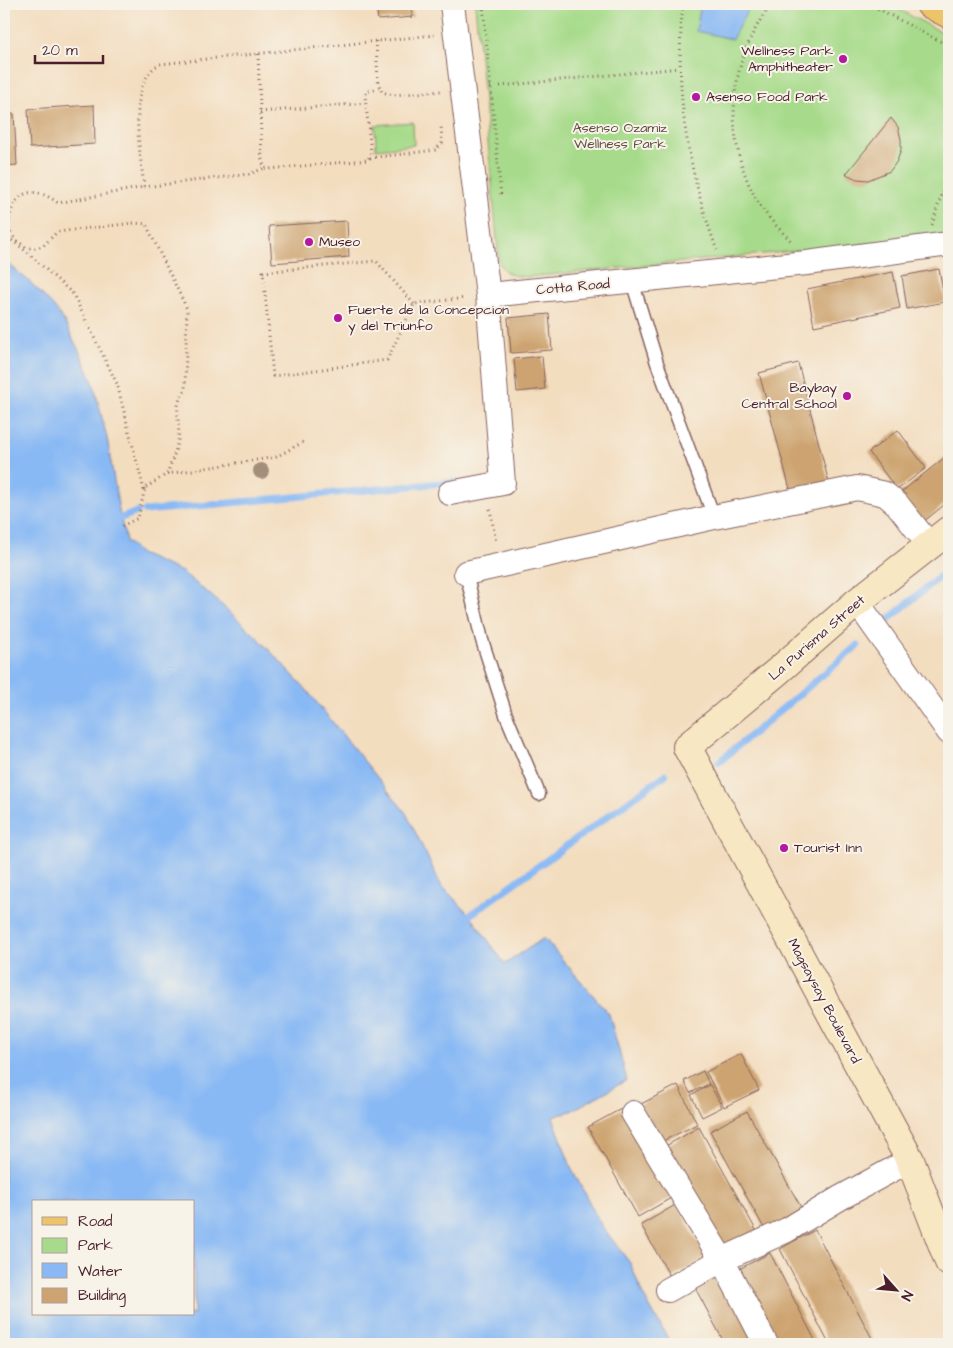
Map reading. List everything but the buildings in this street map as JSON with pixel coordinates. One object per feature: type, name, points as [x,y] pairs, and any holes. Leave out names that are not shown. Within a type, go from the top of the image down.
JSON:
[{"type":"main road","points":[[930,4],[949,14]]},
{"type":"street","points":[[450,493],[503,483],[488,295],[450,90],[455,33],[452,4]]},
{"type":"street","name":"Cotta Road","points":[[488,295],[807,263],[949,244]]},
{"type":"street","points":[[466,573],[714,516],[857,488],[885,494],[940,538]]},
{"type":"street","name":"La Purisma Street","points":[[687,747],[857,602],[940,538]]},
{"type":"street","points":[[857,602],[949,732]]},
{"type":"street","name":"Magsaysay Boulevard","points":[[687,747],[910,1160],[949,1262]]},
{"type":"street","points":[[633,1113],[722,1260],[766,1344]]},
{"type":"street","points":[[668,1290],[722,1260],[787,1230],[840,1198],[910,1160]]},
{"type":"lane","points":[[632,281],[660,372],[714,516]]},
{"type":"lane","points":[[466,573],[482,640],[506,715],[539,794]]},
{"type":"path","points":[[483,4],[502,201]]},
{"type":"path","points":[[683,4],[680,68],[681,106],[688,152],[704,216],[718,251]]},
{"type":"path","points":[[772,4],[762,16],[745,50],[738,73],[733,104],[735,136],[742,166],[754,195],[767,214],[793,243],[784,244]]},
{"type":"path","points":[[869,4],[949,46]]},
{"type":"path","points":[[144,187],[139,97],[148,72],[160,64],[455,33]]},
{"type":"path","points":[[376,41],[380,89],[386,94],[450,90]]},
{"type":"path","points":[[258,54],[262,160],[265,168]]},
{"type":"path","points":[[491,87],[680,68]]},
{"type":"path","points":[[370,158],[365,103],[368,91],[380,89]]},
{"type":"path","points":[[440,100],[450,90]]},
{"type":"path","points":[[260,112],[365,103]]},
{"type":"path","points":[[167,474],[178,438],[176,417],[180,396],[185,391],[188,309],[146,224],[57,232],[43,246],[27,248],[9,232],[10,208],[23,194],[36,192],[47,195],[58,203],[144,187],[249,174],[265,168],[274,170],[436,150],[440,147],[442,137],[441,119]]},
{"type":"path","points":[[930,230],[949,170]]},
{"type":"path","points":[[4,234],[74,294],[117,384],[144,491],[138,518],[122,526]]},
{"type":"path","points":[[708,252],[727,250]]},
{"type":"path","points":[[376,261],[414,304],[387,360],[273,376],[263,272],[376,261]]},
{"type":"path","points":[[414,304],[488,295]]},
{"type":"path","points":[[144,491],[167,474],[276,457],[305,441]]},
{"type":"path","points":[[486,486],[500,565]]},
{"type":"green space","name":"Asenso Ozamiz Wellness Park","points":[[475,4],[888,4],[949,36],[949,236],[528,277],[510,274],[503,269],[499,260]]},
{"type":"green space","points":[[413,122],[414,145],[376,149],[375,125]]},
{"type":"water","points":[[701,4],[751,4],[732,39],[696,31]]},
{"type":"water","points":[[4,260],[32,284],[64,321],[93,382],[107,438],[126,541],[140,554],[182,572],[214,598],[257,637],[305,688],[406,813],[441,885],[470,915],[505,964],[544,938],[609,1014],[627,1080],[571,1111],[553,1117],[571,1167],[601,1225],[630,1263],[643,1295],[671,1344],[4,1344]]},
{"type":"waterway","points":[[145,511],[453,482]]},
{"type":"waterway","points":[[121,518],[137,512]]},
{"type":"waterway","points":[[890,618],[949,569]]},
{"type":"waterway","points":[[719,762],[858,645]]},
{"type":"waterway","points":[[470,915],[665,775]]},
{"type":"place","name":"Wellness Park Amphitheater","points":[[843,59]]},
{"type":"place","name":"Asenso Food Park","points":[[696,97]]},
{"type":"place","name":"Museo","points":[[309,242]]},
{"type":"place","name":"Fuerte de la Concepcion y del Triunfo","points":[[338,318]]},
{"type":"place","name":"Baybay Central School","points":[[847,396]]},
{"type":"place","name":"Tourist Inn","points":[[784,848]]}]
